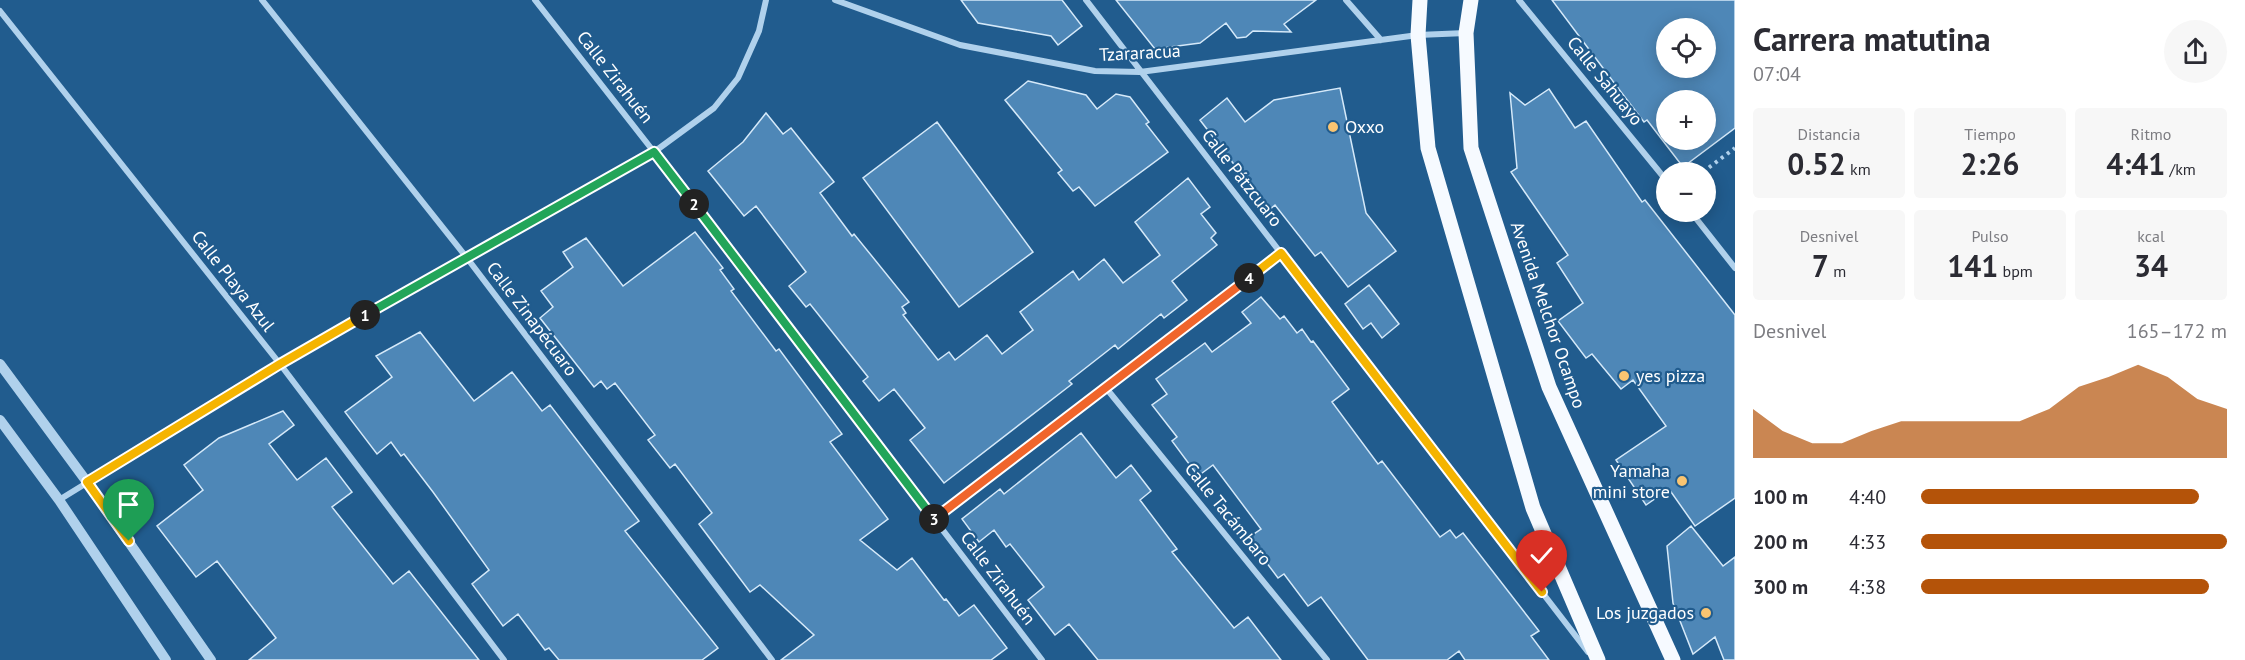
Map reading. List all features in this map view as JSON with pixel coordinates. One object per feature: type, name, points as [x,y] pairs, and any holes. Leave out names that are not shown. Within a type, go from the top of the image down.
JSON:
[{"type":"main road","points":[[1420,0],[1418,35],[1428,148],[1533,508],[1596,660]]},
{"type":"main road","name":"Avenida Melchor Ocampo","points":[[1471,0],[1466,33],[1471,148],[1549,387],[1673,660]]},
{"type":"street","name":"Calle Zinapécuaro","points":[[262,0],[467,258],[772,660]]},
{"type":"street","name":"Calle Zirahuén","points":[[535,0],[1042,660]]},
{"type":"street","points":[[59,500],[280,364],[654,152],[714,108],[738,78],[759,31],[766,0]]},
{"type":"street","name":"Tzararacua","points":[[835,0],[960,45],[1095,71],[1140,72],[1418,35],[1466,33]]},
{"type":"street","name":"Calle Pátzcuaro","points":[[1086,0],[1596,660]]},
{"type":"street","points":[[1346,0],[1381,40]]},
{"type":"street","name":"Calle Sahuayo","points":[[1519,0],[1656,168]]},
{"type":"street","name":"Calle Playa Azul","points":[[0,11],[280,364],[504,660]]},
{"type":"street","points":[[1699,222],[1735,268]]},
{"type":"street","points":[[935,519],[1281,253]]},
{"type":"street","points":[[0,364],[87,482],[211,660]]},
{"type":"street","name":"Calle Tacámbaro","points":[[1106,388],[1327,660]]},
{"type":"street","points":[[0,420],[59,500],[166,660]]},
{"type":"path","points":[[1716,162],[1735,148]]},
{"type":"building","points":[[961,0],[1062,0],[1082,26],[1058,45],[1051,36],[978,23]]},
{"type":"building","points":[[1116,0],[1316,0],[1284,24],[1291,32],[1253,31],[1246,37],[1237,38],[1226,23],[1200,43],[1155,49]]},
{"type":"building","points":[[1552,0],[1735,0],[1735,128],[1716,142],[1716,90],[1656,90],[1656,132],[1647,120],[1644,122]]},
{"type":"building","points":[[1028,81],[1086,95],[1097,109],[1116,94],[1130,97],[1149,122],[1146,124],[1168,152],[1095,206],[1079,187],[1073,191],[1058,173],[1062,170],[1005,100]]},
{"type":"building","points":[[1340,88],[1366,213],[1396,251],[1348,287],[1321,252],[1315,256],[1275,205],[1269,210],[1200,120],[1227,98],[1245,122],[1274,100]]},
{"type":"building","points":[[1549,89],[1575,128],[1586,121],[1642,202],[1645,200],[1656,214],[1656,222],[1662,222],[1735,315],[1735,498],[1695,526],[1669,489],[1646,505],[1616,460],[1666,426],[1633,380],[1621,389],[1592,354],[1586,358],[1558,321],[1583,303],[1557,263],[1568,255],[1511,172],[1517,168],[1510,93],[1525,105]]},
{"type":"building","points":[[766,113],[783,134],[791,128],[834,182],[820,193],[852,236],[854,234],[909,302],[902,307],[906,313],[903,315],[938,360],[949,352],[955,360],[987,335],[1002,354],[1033,330],[1020,312],[1073,271],[1079,280],[1104,259],[1123,283],[1160,255],[1135,222],[1188,178],[1210,207],[1201,214],[1216,233],[1211,238],[1217,245],[1172,281],[1187,300],[1164,318],[1161,314],[1118,349],[1115,345],[1069,381],[1072,384],[944,483],[910,440],[925,428],[894,389],[879,401],[863,381],[868,377],[810,304],[806,307],[789,286],[806,272],[756,206],[744,216],[708,171],[743,142]]},
{"type":"building","points":[[937,122],[1033,252],[959,307],[863,178]]},
{"type":"building","points":[[1670,150],[1706,150],[1690,162],[1679,162]]},
{"type":"building","points":[[695,232],[723,268],[720,270],[734,289],[731,291],[776,351],[779,349],[842,434],[830,442],[888,519],[860,540],[897,570],[912,558],[959,616],[974,605],[1007,648],[991,660],[781,660],[814,635],[760,585],[750,592],[699,524],[712,513],[675,464],[670,468],[648,440],[655,435],[615,383],[607,389],[601,381],[594,387],[540,318],[553,307],[541,291],[573,267],[563,252],[586,238],[623,286]]},
{"type":"building","points":[[1369,285],[1399,324],[1382,338],[1371,323],[1363,329],[1345,304]]},
{"type":"building","points":[[1261,297],[1280,319],[1284,316],[1297,333],[1302,329],[1311,342],[1313,341],[1349,389],[1332,402],[1378,464],[1382,461],[1440,537],[1450,530],[1456,538],[1463,533],[1539,631],[1531,636],[1549,660],[1465,660],[1459,651],[1447,660],[1368,660],[1321,597],[1308,606],[1284,574],[1278,578],[1248,538],[1261,529],[1213,465],[1198,476],[1172,441],[1177,437],[1152,405],[1167,394],[1156,379],[1205,343],[1212,352],[1251,323],[1242,312]]},
{"type":"building","points":[[420,332],[474,401],[512,372],[542,411],[550,405],[639,521],[625,531],[718,648],[702,660],[559,660],[549,648],[545,650],[518,614],[503,626],[472,584],[489,570],[433,492],[404,454],[401,456],[391,442],[377,454],[345,412],[392,377],[376,356]]},
{"type":"building","points":[[283,411],[294,425],[269,444],[297,480],[326,458],[352,492],[332,507],[393,584],[409,571],[479,660],[249,660],[276,638],[217,561],[196,577],[157,526],[203,490],[184,465],[219,438]]},
{"type":"building","points":[[1081,433],[1116,478],[1131,465],[1151,491],[1140,500],[1177,549],[1172,552],[1234,628],[1248,617],[1281,660],[1098,660],[1069,624],[1055,635],[1028,600],[1044,587],[1010,544],[1006,547],[994,530],[979,542],[962,519],[1000,489],[1004,494]]},
{"type":"building","points":[[1691,526],[1723,566],[1735,557],[1735,660],[1724,660],[1715,637],[1693,654],[1673,603],[1667,546]]},
{"type":"place","name":"Oxxo","points":[[1333,127]]},
{"type":"place","name":"yes pizza","points":[[1624,376]]},
{"type":"place","name":"Yamaha mini store","points":[[1682,481]]},
{"type":"place","name":"Los juzgados","points":[[1706,613]]},
{"type":"route","points":[[129,541],[87,482],[280,364],[654,152],[935,519],[1281,253],[1542,592]]}]
